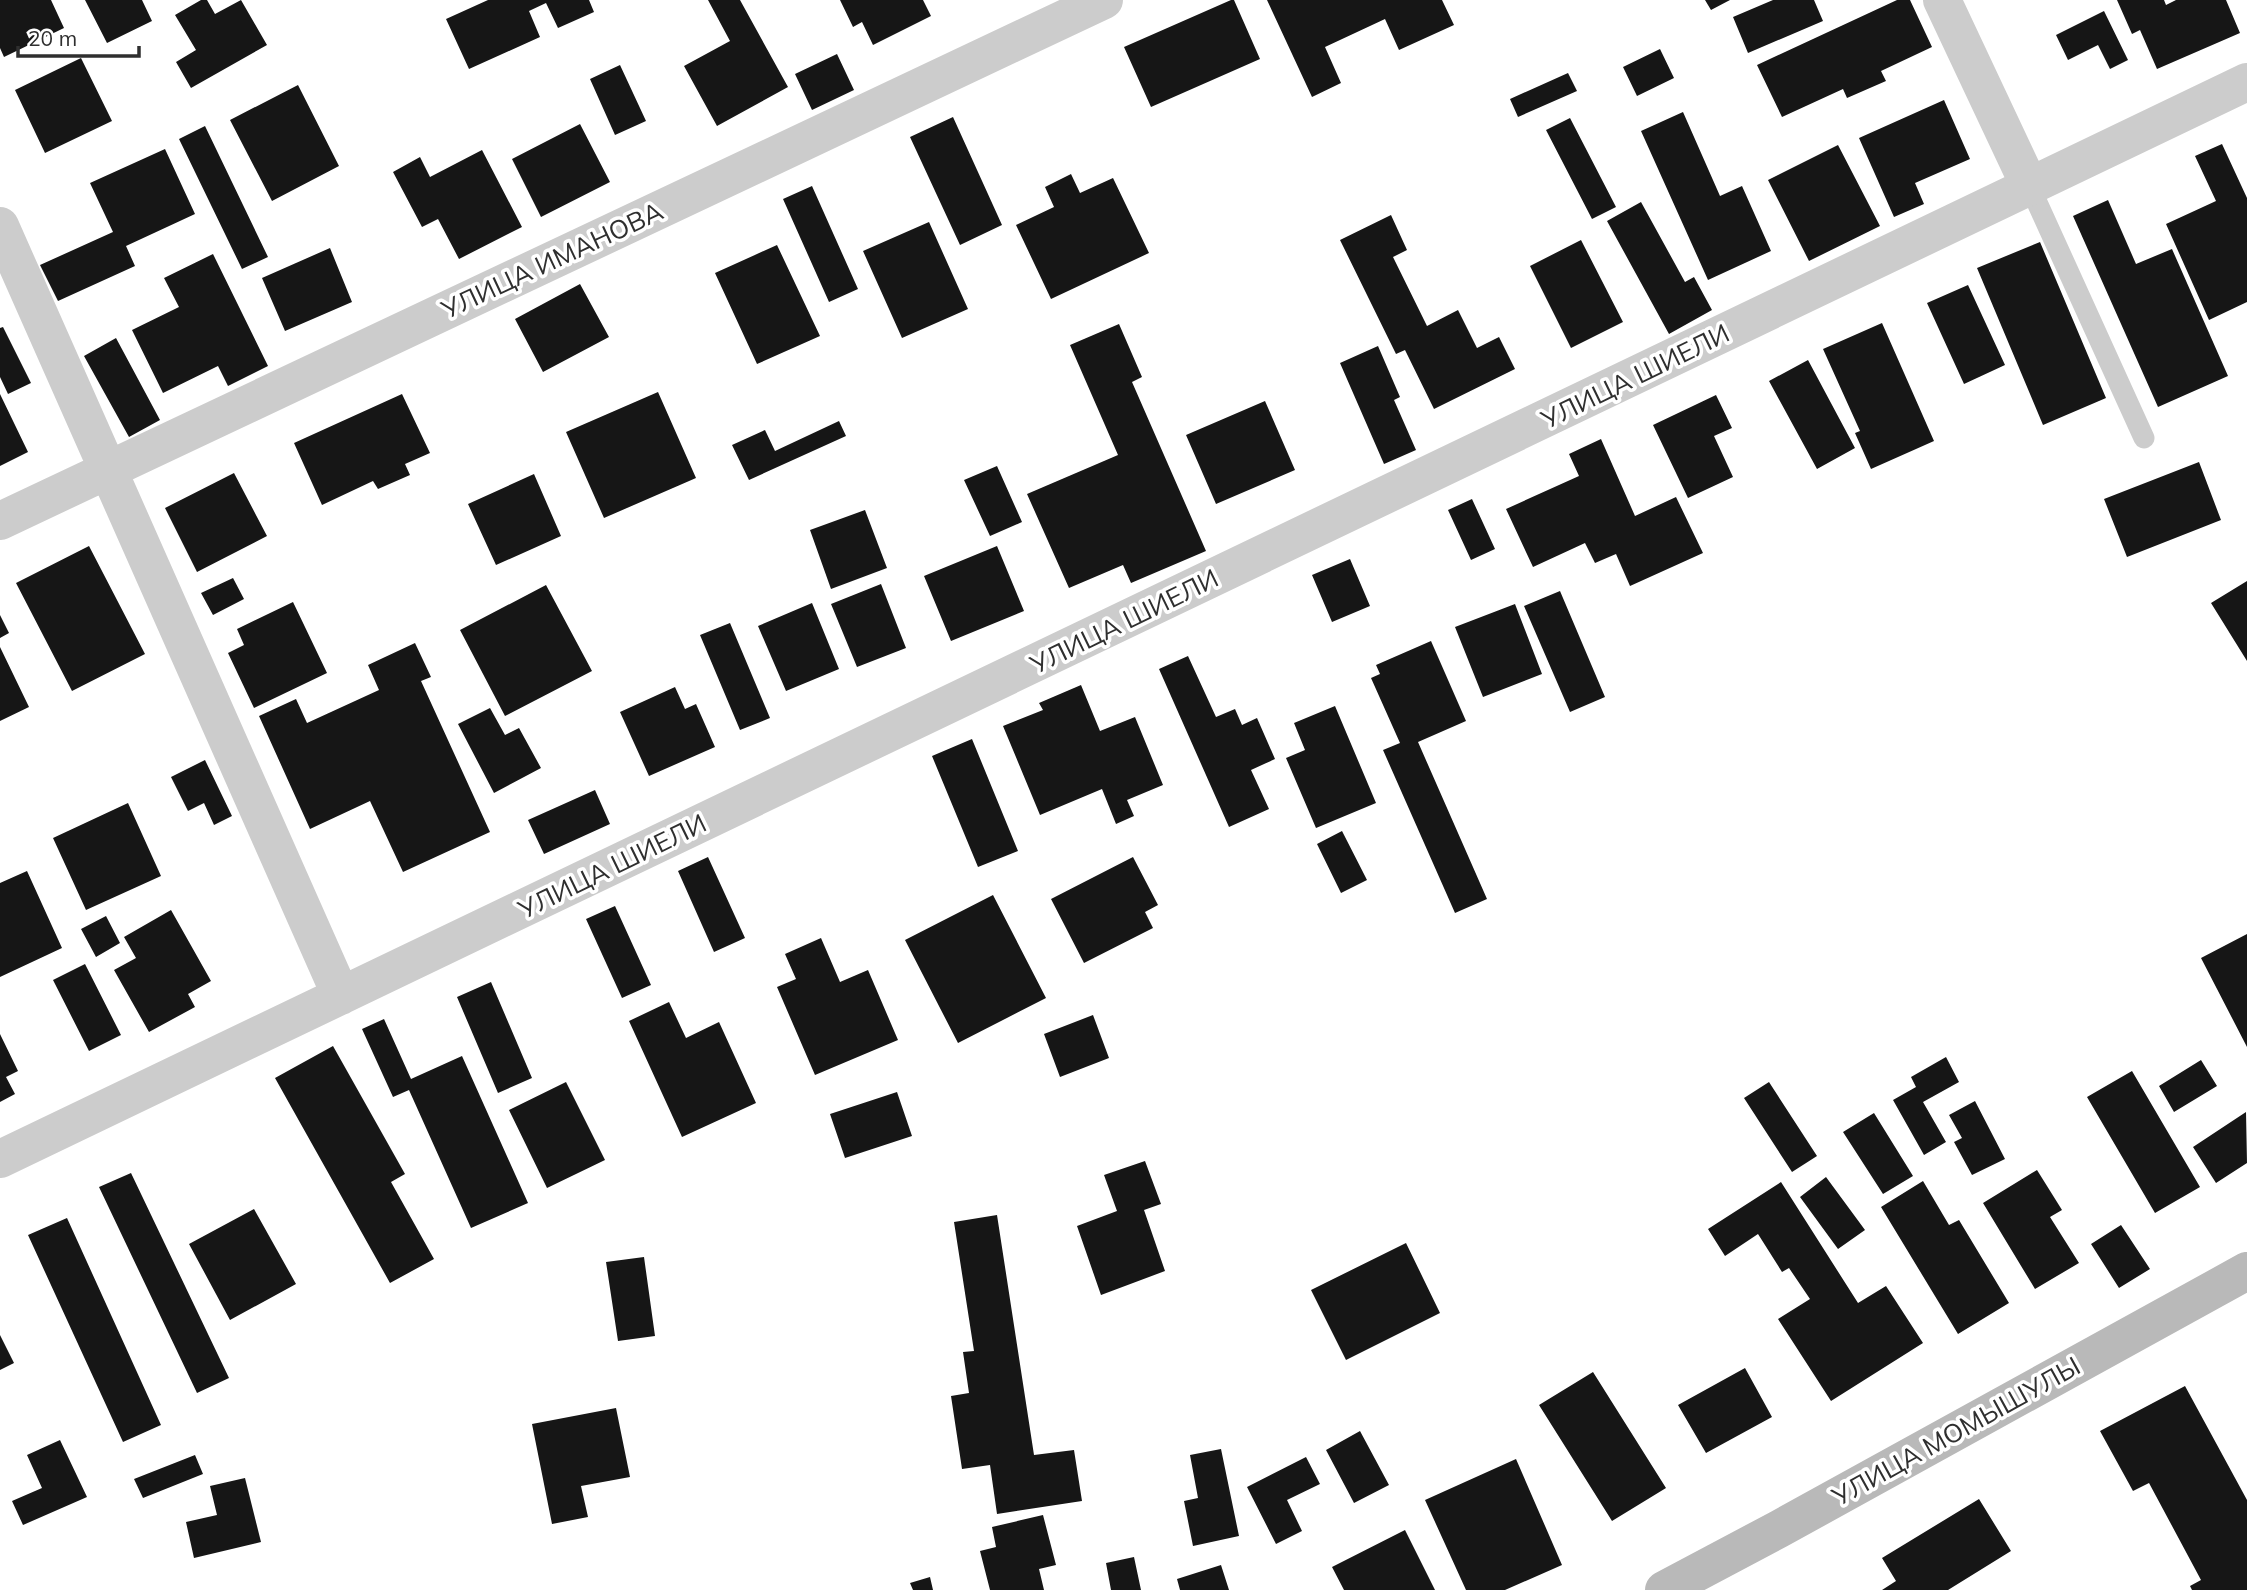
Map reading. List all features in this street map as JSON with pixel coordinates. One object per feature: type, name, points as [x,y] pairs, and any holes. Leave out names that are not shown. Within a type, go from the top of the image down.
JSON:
[{"type":"street","name":"УЛИЦА ИМАНОВА","points":[[0,521],[1104,0]]},
{"type":"street","points":[[1942,0],[2030,187]]},
{"type":"street","name":"УЛИЦА ШИЕЛИ","points":[[0,1159],[2247,82]]},
{"type":"street","points":[[0,226],[341,996]]},
{"type":"street","name":"УЛИЦА МОМЫШУЛЫ","points":[[1664,1590],[2247,1271]]},
{"type":"lane","points":[[2030,187],[2144,438]]},
{"type":"building","points":[[0,0],[51,0],[64,28],[4,57],[0,48]]},
{"type":"building","points":[[85,0],[142,0],[152,21],[107,43]]},
{"type":"building","points":[[201,0],[207,0],[215,14],[241,0],[267,45],[191,88],[176,62],[196,50],[175,15]]},
{"type":"building","points":[[488,0],[589,0],[594,12],[558,28],[546,3],[529,11],[540,37],[469,69],[446,19]]},
{"type":"building","points":[[708,0],[740,0],[788,87],[717,126],[684,66],[730,41]]},
{"type":"building","points":[[840,0],[923,0],[931,16],[873,45],[862,22],[853,27]]},
{"type":"building","points":[[1234,0],[1260,59],[1151,107],[1124,47]]},
{"type":"building","points":[[1267,0],[1442,0],[1454,25],[1399,50],[1385,19],[1325,47],[1341,83],[1312,97]]},
{"type":"building","points":[[1705,0],[1730,0],[1711,10]]},
{"type":"building","points":[[1773,0],[1814,0],[1823,21],[1748,53],[1733,17]]},
{"type":"building","points":[[1897,0],[1910,0],[1932,47],[1881,71],[1886,81],[1847,98],[1843,89],[1782,117],[1757,65]]},
{"type":"building","points":[[2117,0],[2164,0],[2166,5],[2176,0],[2226,0],[2240,33],[2157,69],[2140,30],[2132,34]]},
{"type":"building","points":[[2104,11],[2128,60],[2110,69],[2098,45],[2068,60],[2056,35]]},
{"type":"building","points":[[1660,49],[1674,78],[1637,96],[1623,67]]},
{"type":"building","points":[[837,54],[854,90],[812,110],[795,74]]},
{"type":"building","points":[[81,58],[112,121],[45,153],[15,90]]},
{"type":"building","points":[[620,65],[646,121],[615,135],[590,79]]},
{"type":"building","points":[[1568,73],[1577,91],[1518,117],[1510,99]]},
{"type":"building","points":[[298,85],[339,166],[272,201],[230,120]]},
{"type":"building","points":[[1944,100],[1970,159],[1915,183],[1924,204],[1894,217],[1859,138]]},
{"type":"building","points":[[1683,112],[1720,196],[1742,186],[1771,251],[1708,280],[1641,131]]},
{"type":"building","points":[[953,117],[1002,225],[960,245],[910,137]]},
{"type":"building","points":[[1570,118],[1616,207],[1592,219],[1546,130]]},
{"type":"building","points":[[580,124],[610,182],[541,217],[512,159]]},
{"type":"building","points":[[205,126],[268,257],[242,269],[179,139]]},
{"type":"building","points":[[2222,144],[2247,198],[2247,302],[2209,320],[2166,224],[2216,201],[2195,156]]},
{"type":"building","points":[[1838,145],[1880,226],[1809,261],[1768,180]]},
{"type":"building","points":[[165,149],[195,214],[126,246],[135,266],[58,301],[40,265],[113,232],[90,183]]},
{"type":"building","points":[[482,150],[522,227],[459,259],[438,219],[422,227],[393,172],[420,157],[430,177]]},
{"type":"building","points":[[1071,174],[1080,193],[1113,178],[1149,253],[1051,299],[1016,225],[1054,207],[1045,187]]},
{"type":"building","points":[[812,186],[858,289],[829,302],[783,199]]},
{"type":"building","points":[[2108,200],[2136,264],[2172,249],[2228,376],[2158,407],[2073,216]]},
{"type":"building","points":[[1641,202],[1685,282],[1694,277],[1712,310],[1669,334],[1607,221]]},
{"type":"building","points":[[1391,215],[1407,250],[1393,257],[1427,326],[1458,310],[1477,348],[1499,337],[1515,369],[1434,409],[1405,350],[1396,354],[1340,240]]},
{"type":"building","points":[[929,222],[968,309],[902,338],[863,251]]},
{"type":"building","points":[[1581,240],[1623,322],[1571,348],[1530,266]]},
{"type":"building","points":[[2040,242],[2106,398],[2043,425],[1977,268]]},
{"type":"building","points":[[777,245],[820,336],[757,364],[715,273]]},
{"type":"building","points":[[330,248],[352,302],[285,331],[262,278]]},
{"type":"building","points":[[213,254],[268,366],[228,386],[218,366],[163,393],[132,330],[179,307],[164,278]]},
{"type":"building","points":[[580,284],[609,337],[543,372],[515,319]]},
{"type":"building","points":[[1968,285],[2005,365],[1964,384],[1927,303]]},
{"type":"building","points":[[1882,323],[1934,441],[1871,469],[1855,433],[1860,431],[1823,349]]},
{"type":"building","points":[[1119,324],[1142,377],[1132,382],[1206,551],[1131,583],[1123,565],[1069,588],[1027,494],[1118,455],[1070,345]]},
{"type":"building","points":[[3,327],[31,383],[8,394],[0,377],[0,328]]},
{"type":"building","points":[[116,338],[160,420],[129,437],[84,356]]},
{"type":"building","points":[[1378,346],[1400,397],[1394,400],[1416,450],[1384,464],[1340,363]]},
{"type":"building","points":[[1808,360],[1855,448],[1817,469],[1769,381]]},
{"type":"building","points":[[658,392],[696,478],[604,518],[566,432]]},
{"type":"building","points":[[0,394],[28,452],[0,466]]},
{"type":"building","points":[[402,394],[430,453],[405,464],[410,475],[378,489],[373,481],[322,505],[294,443]]},
{"type":"building","points":[[1716,395],[1732,428],[1714,436],[1733,477],[1688,498],[1653,425]]},
{"type":"building","points":[[1265,401],[1295,470],[1216,504],[1186,435]]},
{"type":"building","points":[[839,421],[846,436],[749,480],[732,445],[765,430],[775,451]]},
{"type":"building","points":[[1601,439],[1635,516],[1676,497],[1703,553],[1630,586],[1616,554],[1595,563],[1585,543],[1533,567],[1506,509],[1579,476],[1569,454]]},
{"type":"building","points":[[2199,462],[2221,520],[2127,557],[2104,499]]},
{"type":"building","points":[[997,466],[1022,522],[990,536],[964,480]]},
{"type":"building","points":[[234,473],[267,536],[197,572],[165,508]]},
{"type":"building","points":[[534,474],[561,536],[496,565],[468,504]]},
{"type":"building","points":[[1472,499],[1495,549],[1471,560],[1448,510]]},
{"type":"building","points":[[865,510],[887,568],[831,589],[810,530]]},
{"type":"building","points":[[89,546],[145,654],[72,691],[16,583]]},
{"type":"building","points":[[997,546],[1024,611],[951,641],[924,576]]},
{"type":"building","points":[[1350,559],[1370,606],[1332,622],[1312,575]]},
{"type":"building","points":[[233,578],[244,599],[213,615],[201,593]]},
{"type":"building","points":[[2247,581],[2247,661],[2211,603]]},
{"type":"building","points":[[881,584],[906,648],[857,667],[831,604]]},
{"type":"building","points":[[546,585],[592,671],[505,716],[460,630]]},
{"type":"building","points":[[1560,591],[1605,697],[1570,712],[1524,606]]},
{"type":"building","points":[[293,602],[327,673],[254,708],[228,653],[244,645],[237,629]]},
{"type":"building","points":[[812,603],[839,669],[786,691],[758,626]]},
{"type":"building","points":[[1515,604],[1542,674],[1483,697],[1455,627]]},
{"type":"building","points":[[0,615],[9,633],[0,638]]},
{"type":"building","points":[[730,623],[770,718],[740,730],[700,635]]},
{"type":"building","points":[[1431,641],[1466,721],[1418,742],[1487,899],[1455,913],[1383,750],[1400,743],[1371,678],[1380,674],[1376,665]]},
{"type":"building","points":[[415,643],[431,677],[421,681],[490,832],[403,872],[370,801],[310,829],[259,716],[296,699],[307,723],[379,690],[368,665]]},
{"type":"building","points":[[0,647],[29,707],[0,721]]},
{"type":"building","points":[[1188,656],[1216,717],[1235,709],[1242,725],[1257,718],[1275,759],[1251,770],[1269,809],[1229,827],[1159,669]]},
{"type":"building","points":[[1081,685],[1100,731],[1135,717],[1163,785],[1127,800],[1134,816],[1116,824],[1102,789],[1040,815],[1003,726],[1043,710],[1039,703]]},
{"type":"building","points":[[675,687],[685,709],[696,704],[715,747],[649,776],[620,712]]},
{"type":"building","points":[[1335,706],[1376,803],[1316,828],[1286,758],[1305,750],[1294,723]]},
{"type":"building","points":[[490,708],[505,735],[519,728],[541,768],[494,793],[458,724]]},
{"type":"building","points":[[972,739],[1018,851],[978,867],[932,756]]},
{"type":"building","points":[[205,760],[232,816],[214,825],[204,803],[188,811],[171,777]]},
{"type":"building","points":[[595,790],[610,824],[544,854],[528,820]]},
{"type":"building","points":[[128,803],[161,876],[86,910],[53,838]]},
{"type":"building","points":[[1342,831],[1367,880],[1341,893],[1317,844]]},
{"type":"building","points":[[708,857],[745,938],[714,952],[678,871]]},
{"type":"building","points":[[1133,857],[1158,905],[1145,912],[1153,928],[1084,963],[1051,899]]},
{"type":"building","points":[[27,871],[62,948],[0,977],[0,883]]},
{"type":"building","points":[[993,895],[1046,998],[958,1043],[905,940]]},
{"type":"building","points":[[615,906],[651,985],[622,998],[586,919]]},
{"type":"building","points":[[171,910],[211,981],[188,994],[195,1007],[149,1032],[114,970],[136,958],[124,937]]},
{"type":"building","points":[[106,916],[120,943],[96,957],[81,929]]},
{"type":"building","points":[[2247,934],[2247,1047],[2201,958]]},
{"type":"building","points":[[821,938],[840,982],[868,970],[898,1040],[815,1075],[777,987],[796,979],[785,954]]},
{"type":"building","points":[[85,964],[121,1035],[89,1051],[53,980]]},
{"type":"building","points":[[491,982],[532,1078],[498,1093],[457,997]]},
{"type":"building","points":[[669,1002],[686,1038],[719,1022],[756,1103],[682,1137],[629,1021]]},
{"type":"building","points":[[1093,1015],[1109,1058],[1060,1077],[1044,1034]]},
{"type":"building","points":[[384,1019],[411,1079],[462,1056],[528,1203],[471,1228],[409,1090],[393,1097],[362,1029]]},
{"type":"building","points":[[0,1034],[18,1071],[6,1077],[15,1094],[0,1102]]},
{"type":"building","points":[[333,1046],[405,1174],[391,1182],[434,1259],[390,1283],[275,1078]]},
{"type":"building","points":[[1946,1057],[1959,1082],[1923,1102],[1946,1142],[1924,1155],[1893,1100],[1916,1087],[1911,1077]]},
{"type":"building","points":[[2201,1060],[2217,1086],[2174,1112],[2159,1086]]},
{"type":"building","points":[[2132,1071],[2200,1187],[2155,1213],[2087,1097]]},
{"type":"building","points":[[566,1082],[605,1160],[547,1188],[509,1110]]},
{"type":"building","points":[[1769,1082],[1817,1156],[1792,1172],[1744,1098]]},
{"type":"building","points":[[897,1092],[912,1136],[845,1158],[830,1114]]},
{"type":"building","points":[[1975,1101],[2005,1159],[1972,1175],[1954,1142],[1962,1138],[1949,1115]]},
{"type":"building","points":[[2246,1112],[2247,1163],[2216,1183],[2193,1147]]},
{"type":"building","points":[[1874,1113],[1913,1176],[1883,1194],[1843,1132]]},
{"type":"building","points":[[1145,1161],[1161,1204],[1144,1210],[1165,1271],[1101,1295],[1077,1226],[1117,1211],[1104,1175]]},
{"type":"building","points":[[2037,1170],[2062,1210],[2050,1217],[2079,1263],[2035,1289],[1983,1203]]},
{"type":"building","points":[[131,1173],[229,1378],[197,1393],[99,1187]]},
{"type":"building","points":[[1826,1177],[1865,1230],[1838,1249],[1800,1197]]},
{"type":"building","points":[[1923,1181],[1949,1225],[1959,1220],[2009,1303],[1958,1334],[1881,1207]]},
{"type":"building","points":[[1781,1182],[1858,1303],[1886,1286],[1923,1343],[1831,1401],[1778,1319],[1810,1299],[1789,1268],[1782,1272],[1758,1234],[1725,1256],[1708,1229]]},
{"type":"building","points":[[254,1209],[296,1284],[230,1320],[189,1244]]},
{"type":"building","points":[[997,1215],[1034,1455],[1074,1450],[1082,1501],[997,1514],[990,1465],[962,1469],[951,1396],[969,1393],[963,1352],[974,1351],[954,1222]]},
{"type":"building","points":[[67,1218],[161,1425],[123,1442],[28,1235]]},
{"type":"building","points":[[2121,1225],[2150,1269],[2119,1288],[2091,1244]]},
{"type":"building","points":[[1406,1243],[1440,1313],[1346,1360],[1311,1290]]},
{"type":"building","points":[[644,1257],[655,1336],[618,1341],[606,1262]]},
{"type":"building","points":[[0,1335],[14,1363],[0,1370]]},
{"type":"building","points":[[1745,1368],[1772,1417],[1706,1453],[1678,1405]]},
{"type":"building","points":[[1593,1372],[1666,1488],[1612,1521],[1539,1405]]},
{"type":"building","points":[[2185,1386],[2247,1500],[2247,1590],[2192,1590],[2190,1586],[2201,1580],[2149,1483],[2133,1491],[2100,1431]]},
{"type":"building","points":[[616,1408],[630,1477],[581,1486],[588,1517],[552,1524],[532,1424]]},
{"type":"building","points":[[1360,1431],[1389,1485],[1354,1503],[1326,1450]]},
{"type":"building","points":[[60,1440],[87,1497],[23,1525],[12,1501],[42,1488],[27,1455]]},
{"type":"building","points":[[1221,1449],[1239,1536],[1193,1546],[1184,1501],[1198,1498],[1190,1455]]},
{"type":"building","points":[[195,1455],[203,1474],[143,1498],[134,1479]]},
{"type":"building","points":[[1306,1457],[1320,1484],[1287,1500],[1302,1531],[1276,1544],[1247,1487]]},
{"type":"building","points":[[1516,1459],[1562,1565],[1505,1590],[1466,1590],[1425,1500]]},
{"type":"building","points":[[245,1478],[261,1542],[194,1558],[186,1522],[217,1515],[210,1486]]},
{"type":"building","points":[[1979,1499],[2011,1551],[1948,1590],[1882,1590],[1896,1581],[1882,1558]]},
{"type":"building","points":[[1043,1515],[1056,1565],[1039,1569],[1044,1590],[990,1590],[980,1551],[996,1547],[992,1527]]},
{"type":"building","points":[[1405,1530],[1435,1590],[1344,1590],[1332,1567]]},
{"type":"building","points":[[1134,1557],[1141,1590],[1111,1590],[1106,1563]]},
{"type":"building","points":[[1221,1565],[1229,1590],[1180,1590],[1177,1579]]},
{"type":"building","points":[[930,1577],[933,1590],[913,1590],[910,1583]]}]
